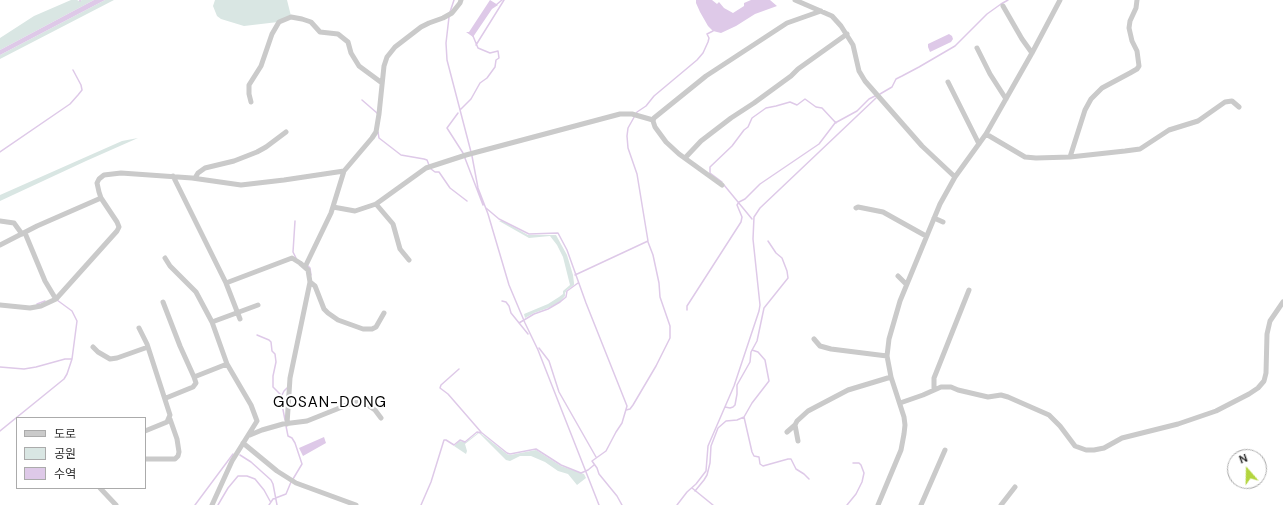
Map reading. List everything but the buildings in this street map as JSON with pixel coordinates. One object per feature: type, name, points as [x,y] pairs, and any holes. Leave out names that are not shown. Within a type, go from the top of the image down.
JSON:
[{"type":"street","points":[[305,267],[333,207],[344,171],[376,132],[384,66],[387,57],[395,47],[421,27],[452,13],[461,0]]},
{"type":"street","points":[[795,0],[832,16],[847,34],[853,45],[859,71],[865,81],[922,146],[955,176]]},
{"type":"street","points":[[878,505],[900,450],[904,434],[905,425],[900,403],[891,377],[887,356],[894,318],[906,284],[934,218],[955,176],[986,134],[1032,54],[1060,0]]},
{"type":"street","points":[[1070,157],[1085,110],[1092,98],[1102,88],[1137,69],[1139,66],[1137,51],[1128,28],[1136,8],[1137,0]]},
{"type":"street","points":[[1003,6],[1032,54]]},
{"type":"street","points":[[653,120],[706,76],[787,22],[821,11]]},
{"type":"street","points":[[251,102],[249,85],[261,66],[272,34],[279,22],[291,17],[306,20],[315,26],[320,32],[338,34],[348,42],[351,52],[359,66],[382,83]]},
{"type":"street","points":[[684,158],[702,141],[731,118],[754,103],[847,34]]},
{"type":"street","points":[[977,48],[990,74],[1006,99]]},
{"type":"street","points":[[948,82],[979,144]]},
{"type":"street","points":[[986,134],[1025,157],[1070,157],[1140,149],[1169,130],[1198,121],[1225,102],[1232,101],[1239,107]]},
{"type":"street","points":[[333,207],[355,211],[376,204],[426,168],[446,160],[620,114],[632,114],[653,120]]},
{"type":"street","points":[[653,120],[655,127],[666,142],[684,158],[722,185]]},
{"type":"street","points":[[195,178],[198,173],[205,168],[234,161],[257,152],[286,132]]},
{"type":"street","points":[[0,305],[30,308],[41,306],[57,298],[119,227],[101,198],[97,183],[104,175],[121,173],[173,176],[241,185],[344,171]]},
{"type":"street","points":[[173,176],[226,283],[240,319]]},
{"type":"street","points":[[0,245],[101,198]]},
{"type":"street","points":[[376,204],[393,224],[400,249],[409,260]]},
{"type":"street","points":[[856,208],[858,207],[888,214],[926,236]]},
{"type":"street","points":[[934,218],[943,222]]},
{"type":"street","points":[[0,221],[14,223],[23,234],[45,281],[54,296],[57,298]]},
{"type":"street","points":[[165,258],[170,266],[196,292],[212,322],[227,364],[255,414],[257,421],[232,461],[212,505]]},
{"type":"street","points":[[226,283],[292,258],[308,270],[310,282],[290,378],[287,424]]},
{"type":"street","points":[[898,276],[906,284]]},
{"type":"street","points":[[310,282],[315,286],[324,309],[331,317],[338,320],[363,329],[372,329],[376,327],[384,313]]},
{"type":"street","points":[[934,389],[934,378],[969,290]]},
{"type":"street","points":[[163,302],[196,382],[193,387],[166,398]]},
{"type":"street","points":[[900,403],[924,395],[941,387],[951,387],[988,397],[1001,395],[1008,396],[1049,415],[1060,426],[1075,446],[1086,450],[1094,450],[1113,444],[1122,438],[1178,424],[1216,411],[1249,394],[1264,381],[1266,374],[1267,334],[1270,321],[1283,302]]},
{"type":"street","points":[[212,322],[258,305]]},
{"type":"street","points":[[139,328],[148,347],[166,398],[179,452],[175,459],[146,459]]},
{"type":"street","points":[[814,339],[820,346],[831,349],[887,356]]},
{"type":"street","points":[[93,347],[98,352],[110,359],[148,347]]},
{"type":"street","points":[[194,376],[227,364]]},
{"type":"street","points":[[787,432],[808,412],[838,395],[848,390],[891,377]]},
{"type":"street","points":[[249,436],[262,430],[307,421],[352,404],[363,402],[375,410],[381,418]]},
{"type":"street","points":[[146,431],[159,427],[168,422],[170,419]]},
{"type":"street","points":[[795,425],[798,442]]},
{"type":"street","points":[[243,443],[277,471],[296,483],[356,505]]},
{"type":"street","points":[[922,505],[945,450]]},
{"type":"street","points":[[1001,505],[1015,487]]},
{"type":"street","points":[[101,489],[116,505]]},
{"type":"green space","points":[[71,0],[94,0],[0,50],[0,38],[34,16]]},
{"type":"green space","points":[[105,0],[114,0],[0,59],[0,55]]},
{"type":"green space","points":[[215,0],[287,0],[291,16],[278,22],[244,26],[221,19],[217,16],[213,6]]},
{"type":"green space","points":[[138,138],[0,201],[0,195],[122,141]]},
{"type":"green space","points":[[499,221],[503,221],[528,235],[556,235],[567,255],[574,283],[574,285],[567,290],[565,296],[560,302],[525,318],[524,314],[548,304],[563,294],[563,291],[570,285],[563,257],[557,245],[550,236],[529,238]]},
{"type":"green space","points":[[479,432],[507,454],[510,455],[536,450],[561,466],[584,474],[586,478],[577,485],[568,474],[558,471],[545,462],[531,456],[520,456],[510,461],[506,460],[479,433],[465,444],[467,451],[466,454],[454,446],[459,441],[466,442]]},
{"type":"water","points":[[94,0],[105,0],[0,55],[0,50]]},
{"type":"water","points":[[490,0],[498,5],[492,9],[473,37],[466,32],[469,32]]},
{"type":"water","points":[[696,0],[712,0],[717,4],[719,2],[724,8],[733,13],[744,6],[744,3],[751,0],[770,0],[777,6],[755,14],[736,26],[721,33],[713,31],[708,26],[700,12]]},
{"type":"water","points":[[949,34],[953,39],[951,42],[930,52],[928,44]]},
{"type":"water","points":[[324,437],[326,443],[303,456],[299,448]]},
{"type":"waterway","points":[[450,12],[454,0]]},
{"type":"waterway","points":[[496,5],[502,0]]},
{"type":"waterway","points":[[476,45],[504,0]]},
{"type":"waterway","points":[[880,94],[892,87],[896,79],[955,46],[987,14],[1008,0]]},
{"type":"waterway","points":[[449,17],[446,43],[447,60],[471,152]]},
{"type":"waterway","points":[[575,275],[648,241],[637,174],[628,148],[628,128],[637,112],[646,106],[654,96],[697,60],[703,53],[708,42],[709,38],[707,34],[713,31]]},
{"type":"waterway","points":[[461,109],[471,99],[480,83],[487,78],[495,67],[496,60],[499,58],[498,51],[490,53],[478,48],[473,36]]},
{"type":"waterway","points":[[0,152],[70,104],[82,90],[73,70]]},
{"type":"waterway","points":[[687,310],[687,306],[741,222],[742,217],[737,205],[739,202],[745,199],[760,184],[819,144],[835,123],[857,111],[869,99],[875,96]]},
{"type":"waterway","points":[[677,505],[706,471],[708,446],[734,386],[759,311],[760,305],[753,239],[754,217],[760,208],[876,98]]},
{"type":"waterway","points":[[722,182],[710,173],[710,167],[732,146],[748,127],[752,118],[766,108],[790,102],[797,105],[805,99],[816,107],[822,108],[836,123]]},
{"type":"waterway","points":[[362,100],[377,113]]},
{"type":"waterway","points":[[458,113],[447,128],[463,153],[483,205]]},
{"type":"waterway","points":[[378,132],[379,138],[401,155],[427,160],[429,165]]},
{"type":"waterway","points":[[472,156],[478,188],[488,214],[509,285],[538,350],[599,505]]},
{"type":"waterway","points":[[431,169],[435,172],[439,172],[450,188],[467,201]]},
{"type":"waterway","points":[[724,185],[752,219]]},
{"type":"waterway","points":[[486,208],[499,219],[529,234],[558,233],[567,250],[586,303],[627,406],[622,423],[606,451],[592,461],[599,474],[617,496],[622,505]]},
{"type":"waterway","points":[[295,221],[293,252],[296,258]]},
{"type":"waterway","points":[[725,407],[730,408],[735,405],[737,385],[750,362],[751,352],[757,341],[764,308],[788,278],[782,258],[776,253],[768,241]]},
{"type":"waterway","points":[[626,410],[630,409],[633,405],[656,366],[670,338],[670,326],[660,297],[659,283],[653,255],[648,242]]},
{"type":"waterway","points":[[308,266],[310,268],[311,275]]},
{"type":"waterway","points":[[519,323],[560,302],[566,297],[567,291],[578,283]]},
{"type":"waterway","points":[[17,417],[64,379],[67,374],[72,359],[77,321],[72,311],[57,300]]},
{"type":"waterway","points":[[37,304],[45,301]]},
{"type":"waterway","points":[[502,301],[506,302],[511,313],[528,334]]},
{"type":"waterway","points":[[257,335],[271,342],[272,351],[275,354],[276,362],[273,376],[273,387],[280,394],[285,420]]},
{"type":"waterway","points":[[539,348],[549,361],[559,392],[596,457]]},
{"type":"waterway","points":[[752,350],[758,352],[765,360],[769,381],[752,403],[744,417],[752,452],[754,456],[759,457],[760,464],[763,466],[791,459],[796,469],[809,479]]},
{"type":"waterway","points":[[0,367],[24,369],[65,359],[72,359]]},
{"type":"waterway","points":[[459,369],[441,385],[440,388],[448,394],[481,432]]},
{"type":"waterway","points":[[281,397],[287,388]]},
{"type":"waterway","points":[[695,491],[707,475],[710,463],[711,446],[718,428],[726,421],[737,420],[744,417]]},
{"type":"waterway","points":[[0,431],[16,418]]},
{"type":"waterway","points":[[286,426],[288,436],[292,438],[295,443],[302,464],[293,479]]},
{"type":"waterway","points":[[421,505],[431,482],[444,440],[454,445],[460,440],[465,442],[477,432],[482,433],[510,454],[536,449],[561,465],[581,473],[594,465]]},
{"type":"waterway","points":[[195,505],[233,454]]},
{"type":"waterway","points":[[240,455],[251,462],[271,480],[277,505]]},
{"type":"waterway","points":[[847,505],[856,494],[862,482],[864,473],[859,463],[853,463]]},
{"type":"waterway","points":[[218,505],[228,488],[238,476],[247,476],[255,479],[264,490],[270,501]]},
{"type":"waterway","points":[[269,505],[273,499],[286,494],[291,482]]},
{"type":"waterway","points":[[692,488],[713,505]]},
{"type":"district","name":"GOSAN-DONG","points":[[330,403]]}]
